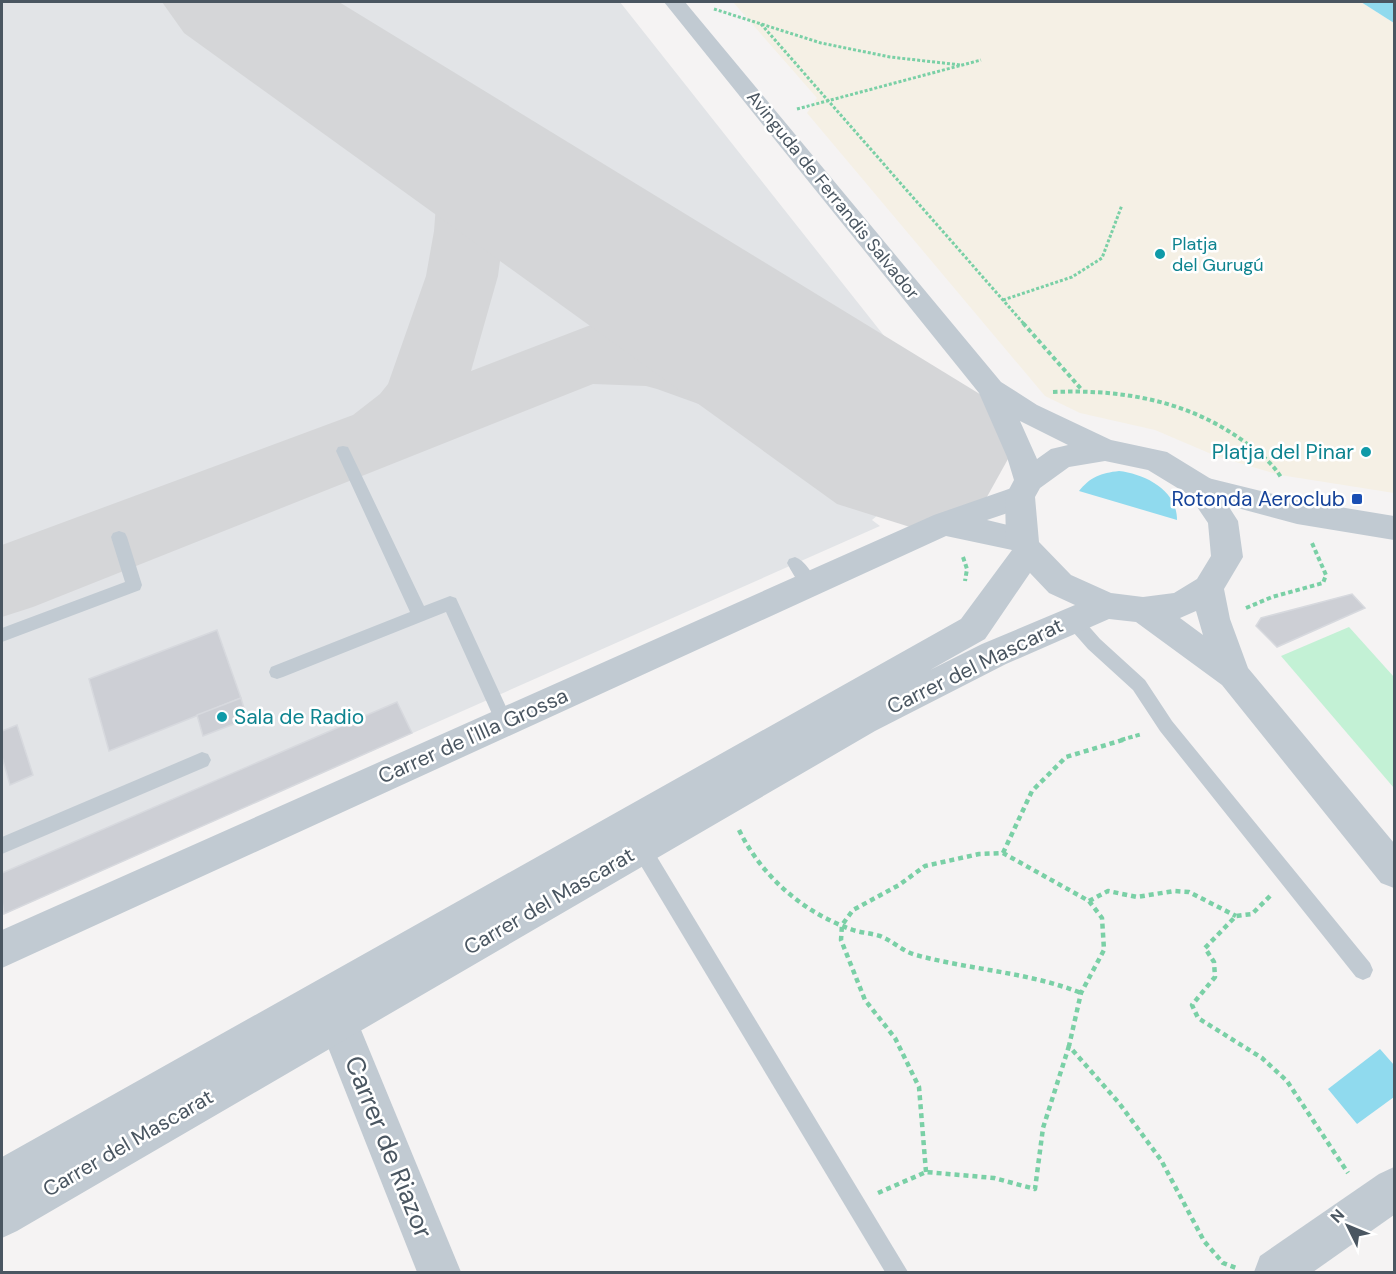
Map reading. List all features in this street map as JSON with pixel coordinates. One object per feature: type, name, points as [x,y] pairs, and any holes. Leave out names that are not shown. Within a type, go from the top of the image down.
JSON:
[{"type":"street","name":"Avinguda de Ferrandis Salvador","points":[[674,2],[991,389],[1022,457],[1024,488]]},
{"type":"street","name":"Avinguda de Ferrandis Salvador","points":[[991,389],[1027,412],[1105,450]]},
{"type":"street","points":[[1025,545],[1024,488],[1061,457],[1105,450],[1156,460],[1200,488],[1297,512],[1395,528]]},
{"type":"street","name":"Carrer de l'Illa Grossa","points":[[2,949],[504,722],[803,574],[945,523],[1024,488]]},
{"type":"street","points":[[1125,608],[1180,604],[1208,588],[1227,557],[1223,521],[1200,488]]},
{"type":"street","points":[[945,523],[1025,545],[1060,584],[1125,608],[1234,675],[1395,871]]},
{"type":"street","name":"Carrer del Mascarat","points":[[2,1181],[973,629],[1025,545]]},
{"type":"street","points":[[1208,588],[1214,619],[1234,675]]},
{"type":"street","name":"Carrer del Mascarat","points":[[2,1216],[863,720],[994,654],[1072,619],[1125,608]]},
{"type":"street","name":"Carrer de Riazor","points":[[338,1023],[440,1272]]},
{"type":"street","points":[[1276,1272],[1382,1198]]},
{"type":"lane","points":[[343,451],[420,615]]},
{"type":"lane","points":[[2,635],[134,585],[118,537]]},
{"type":"lane","points":[[277,672],[450,603],[504,722]]},
{"type":"lane","points":[[1072,619],[1094,644],[1139,685],[1166,726],[1364,970]]},
{"type":"lane","points":[[2,846],[202,760]]},
{"type":"lane","points":[[641,848],[897,1272]]},
{"type":"path","points":[[707,6],[833,46],[890,57],[962,65]]},
{"type":"path","points":[[762,24],[1082,390]]},
{"type":"path","points":[[787,111],[981,60]]},
{"type":"path","points":[[1003,300],[1072,277],[1102,258],[1122,205]]},
{"type":"path","points":[[1042,393],[1082,390],[1124,393],[1176,406],[1207,418],[1244,440],[1276,467]]},
{"type":"path","points":[[945,523],[956,538],[967,569],[964,587]]},
{"type":"path","points":[[1003,853],[1032,791],[1066,757],[1166,726]]},
{"type":"path","points":[[726,799],[746,849],[762,870],[809,908],[842,925],[881,937],[905,951],[938,960],[1021,974],[1060,984],[1081,993]]},
{"type":"path","points":[[857,1206],[907,1179],[926,1172],[994,1178],[1035,1189],[1043,1128],[1069,1046],[1081,993],[1104,950],[1102,918],[1089,901],[1003,853],[979,854],[925,866],[899,885],[853,910],[842,925],[841,940],[866,1000],[895,1038],[919,1087],[926,1172]]},
{"type":"path","points":[[1089,901],[1108,891],[1137,897],[1174,891],[1190,892],[1236,916],[1252,914],[1289,878]]},
{"type":"path","points":[[1236,916],[1205,948],[1214,962],[1215,977],[1192,1005],[1198,1018],[1262,1058],[1287,1081],[1382,1198]]},
{"type":"path","points":[[1069,1046],[1119,1103],[1161,1160],[1204,1241],[1223,1263],[1249,1272]]},
{"type":"shaded area","points":[[2,2],[620,2],[957,428],[961,443],[872,520],[880,526],[2,915]]},
{"type":"green space","points":[[1349,627],[1394,677],[1394,788],[1281,656]]},
{"type":"sand","name":"Platja del Gurugú","points":[[733,2],[1361,2],[1394,23],[1394,493],[1280,475],[1216,456],[1155,430],[1080,413],[1045,396],[807,113],[817,98]]},
{"type":"water","points":[[1361,2],[1394,2],[1394,23]]},
{"type":"water","points":[[1119,471],[1139,476],[1158,485],[1172,500],[1177,520],[1079,491],[1096,476]]},
{"type":"water","points":[[1380,1049],[1394,1065],[1394,1097],[1357,1124],[1328,1089]]},
{"type":"building","points":[[1352,594],[1365,608],[1277,647],[1256,626],[1261,618]]},
{"type":"building","points":[[217,630],[241,698],[109,751],[89,679]]},
{"type":"building","name":"Sala de Radio","points":[[241,698],[247,719],[203,736],[197,715]]},
{"type":"building","points":[[397,702],[412,733],[4,914],[2,873]]},
{"type":"building","points":[[17,725],[33,775],[10,785],[2,757],[2,731]]},
{"type":"taxiway","points":[[381,436],[408,415],[424,395],[462,276],[469,231],[471,192],[459,162],[439,136]]},
{"type":"taxiway","points":[[577,228],[602,254],[623,285],[634,322],[632,334],[622,343]]},
{"type":"taxiway","points":[[622,343],[664,327],[670,306],[663,290],[652,278]]},
{"type":"taxiway","points":[[2,582],[622,343]]},
{"type":"taxiway","points":[[587,357],[646,359],[675,366],[910,450]]},
{"type":"runway","points":[[236,2],[910,450]]},
{"type":"place","name":"Platja del Gurugú","points":[[1160,254]]},
{"type":"place","name":"Platja del Pinar","points":[[1366,452]]},
{"type":"place","name":"Rotonda Aeroclub","points":[[1357,499]]},
{"type":"place","name":"Sala de Radio","points":[[222,717]]}]
